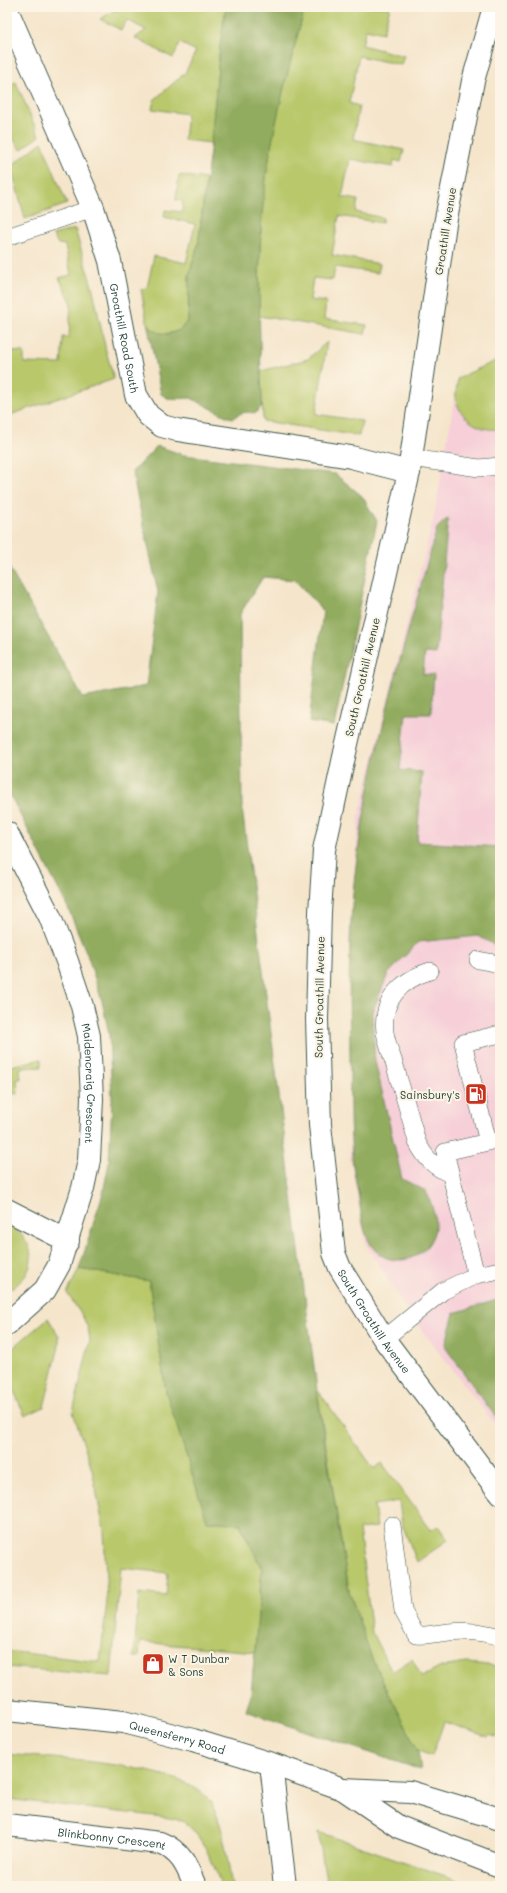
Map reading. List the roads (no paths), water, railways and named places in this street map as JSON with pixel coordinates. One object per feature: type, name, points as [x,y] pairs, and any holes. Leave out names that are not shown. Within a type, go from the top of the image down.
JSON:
[{"type":"street","name":"Groathill Avenue","points":[[410,465],[445,224],[473,81],[494,7]]},
{"type":"street","name":"Groathill Road South","points":[[7,10],[93,208],[110,261],[136,395],[148,416],[162,426],[177,430],[410,465]]},
{"type":"street","name":"South Groathill Avenue","points":[[410,465],[324,850],[317,1011],[320,1125],[334,1253],[340,1268],[384,1339],[500,1493]]},
{"type":"street","name":"Maidencraig Crescent","points":[[7,833],[50,916],[62,946],[82,1006],[88,1036],[92,1099],[89,1160],[83,1188],[68,1241],[59,1265],[45,1290],[7,1324]]},
{"type":"street","points":[[7,1210],[68,1241]]},
{"type":"street","name":"Queensferry Road","points":[[7,1710],[123,1722],[193,1740],[273,1764],[343,1789],[399,1827],[500,1866]]},
{"type":"street","points":[[273,1764],[285,1886]]},
{"type":"street","name":"Queensferry Road","points":[[343,1789],[410,1792],[500,1819]]},
{"type":"street","name":"Blinkbonny Crescent","points":[[7,1825],[160,1843],[178,1853],[187,1866],[195,1886]]},
{"type":"lane","points":[[7,237],[93,208]]},
{"type":"lane","points":[[410,465],[479,468],[500,466]]},
{"type":"lane","points":[[478,960],[500,964]]},
{"type":"lane","points":[[430,971],[416,975],[404,983],[394,993],[386,1012],[385,1032],[420,1147],[429,1161],[439,1169],[450,1174]]},
{"type":"lane","points":[[476,1275],[445,1152],[488,1142],[463,1043],[500,1034]]},
{"type":"lane","points":[[384,1339],[443,1291],[476,1275],[500,1270]]},
{"type":"lane","points":[[392,1525],[403,1611],[416,1635],[427,1636],[456,1631],[473,1632],[500,1637]]},
{"type":"place","name":"Sainsbury's","points":[[476,1094]]},
{"type":"place","name":"W T Dunbar & Sons","points":[[153,1664]]}]
